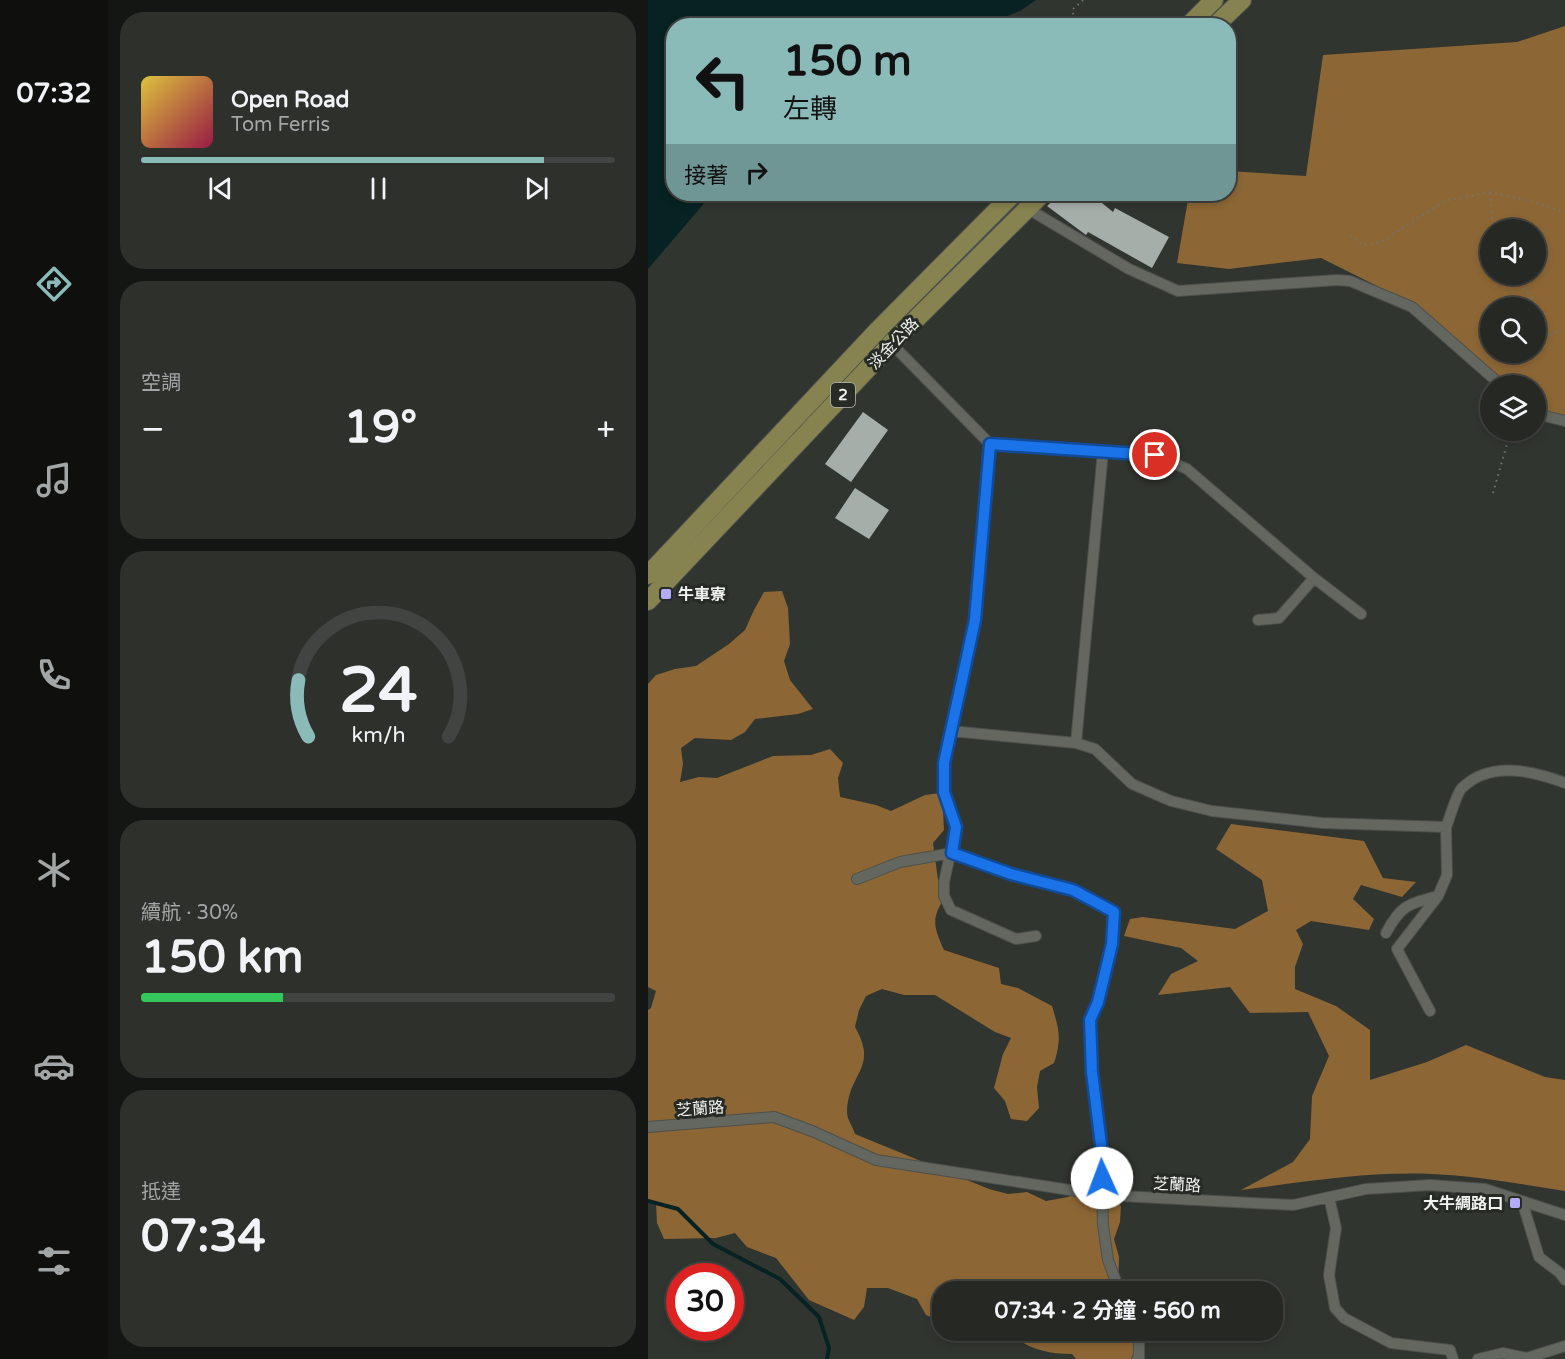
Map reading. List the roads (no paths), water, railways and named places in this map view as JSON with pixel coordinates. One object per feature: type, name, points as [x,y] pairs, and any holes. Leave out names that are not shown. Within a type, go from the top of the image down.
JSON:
[{"type":"main road","points":[[1196,18],[1214,0]]},
{"type":"main road","points":[[1223,18],[1242,0]]},
{"type":"main road","name":"淡金公路","points":[[648,575],[878,330],[1006,201]]},
{"type":"main road","name":"淡金公路","points":[[648,601],[892,343],[1034,201]]},
{"type":"street","points":[[1020,201],[1027,208],[1129,268],[1178,291],[1350,281],[1412,307],[1489,375]]},
{"type":"street","points":[[878,330],[990,444],[1155,455],[1187,469],[1314,578],[1361,614]]},
{"type":"street","points":[[1546,416],[1565,421]]},
{"type":"street","points":[[990,444],[975,620],[944,763],[944,792],[956,827],[944,882],[944,896],[951,910],[1016,939],[1036,936]]},
{"type":"street","points":[[1076,743],[1103,452]]},
{"type":"street","points":[[1258,620],[1279,618],[1314,578]]},
{"type":"street","points":[[951,731],[1076,743],[1095,749],[1132,784],[1171,801],[1212,811],[1322,823],[1446,827]]},
{"type":"street","points":[[1430,1011],[1397,949],[1437,896],[1447,875],[1446,827],[1461,788],[1484,774],[1514,769],[1565,783]]},
{"type":"street","points":[[857,879],[900,862],[952,853],[1011,874],[1073,890],[1114,912],[1112,944],[1098,1002],[1090,1020],[1092,1072],[1101,1145],[1103,1225],[1108,1260],[1116,1281]]},
{"type":"street","points":[[1386,933],[1396,914],[1414,903],[1437,896]]},
{"type":"street","name":"芝蘭路","points":[[648,1127],[774,1118],[812,1131],[876,1160],[1102,1195],[1293,1205],[1366,1189],[1430,1185],[1485,1189],[1565,1215]]},
{"type":"street","points":[[1329,1197],[1336,1228],[1329,1275],[1335,1308],[1344,1318],[1391,1343],[1450,1350],[1453,1359]]},
{"type":"street","points":[[1522,1201],[1539,1257],[1560,1273],[1565,1280]]},
{"type":"street","points":[[1137,1359],[1139,1358],[1138,1341]]},
{"type":"street","points":[[1479,1359],[1503,1353],[1527,1358],[1565,1346]]},
{"type":"water","points":[[648,0],[1036,0],[1020,11],[1002,18],[666,18],[666,201],[706,201],[648,269]]},
{"type":"waterway","points":[[648,1201],[678,1209],[713,1244],[780,1279],[819,1317],[829,1348],[827,1359]]},
{"type":"place","name":"牛車寮","points":[[666,594]]},
{"type":"place","name":"大牛綢路口","points":[[1515,1203]]}]
